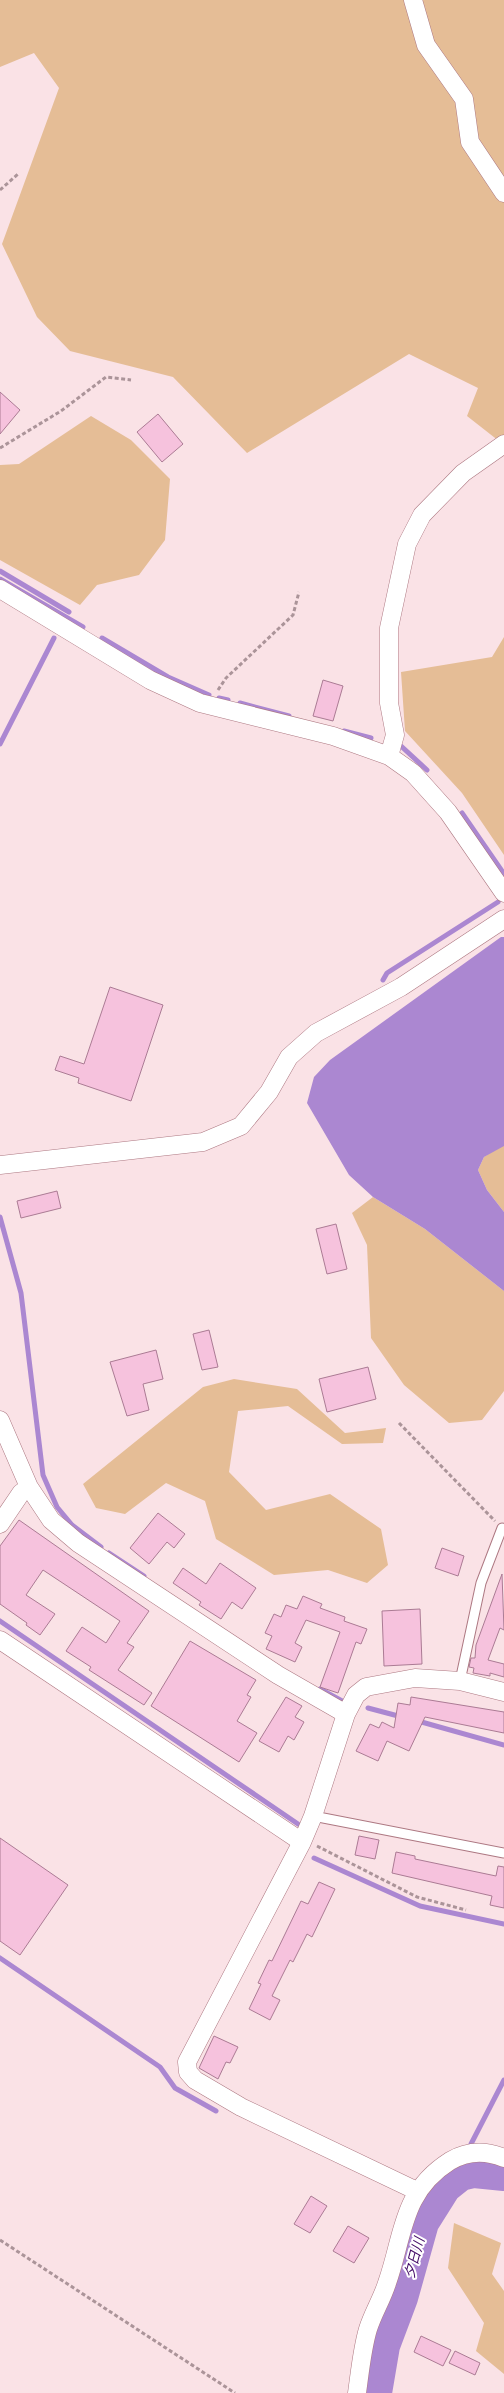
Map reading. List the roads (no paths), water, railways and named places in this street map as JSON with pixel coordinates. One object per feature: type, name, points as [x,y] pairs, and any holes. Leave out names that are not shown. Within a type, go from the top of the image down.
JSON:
[{"type":"street","points":[[414,0],[426,45],[464,99],[470,142],[504,193]]},
{"type":"street","points":[[388,756],[395,735],[389,703],[389,628],[407,544],[422,515],[463,473],[504,444]]},
{"type":"street","points":[[0,589],[150,680],[208,706],[333,736],[388,756],[414,773],[448,812],[504,893]]},
{"type":"street","points":[[0,1165],[203,1142],[240,1126],[268,1092],[289,1057],[316,1033],[401,987],[504,919]]},
{"type":"street","points":[[0,1420],[29,1487],[51,1520],[78,1543],[278,1674],[346,1714]]},
{"type":"street","points":[[0,1524],[21,1493],[29,1487]]},
{"type":"street","points":[[0,1640],[302,1842]]},
{"type":"street","points":[[417,2191],[241,2107],[195,2080],[188,2072],[187,2062],[302,1842],[313,1816],[346,1714],[356,1695],[366,1687],[415,1678],[460,1681],[504,1692]]},
{"type":"street","points":[[357,2393],[368,2330],[388,2282],[404,2218],[417,2191],[435,2171],[458,2156],[475,2152],[504,2158]]},
{"type":"lane","points":[[460,1681],[481,1583],[502,1528]]},
{"type":"lane","points":[[313,1816],[504,1853]]},
{"type":"waterway","points":[[0,571],[69,612]]},
{"type":"waterway","points":[[0,579],[83,627]]},
{"type":"waterway","points":[[0,744],[54,638]]},
{"type":"waterway","points":[[102,638],[168,677],[209,695]]},
{"type":"waterway","points":[[219,698],[228,700]]},
{"type":"waterway","points":[[240,703],[289,716]]},
{"type":"waterway","points":[[344,731],[371,738]]},
{"type":"waterway","points":[[401,746],[427,770]]},
{"type":"waterway","points":[[462,813],[504,874]]},
{"type":"waterway","points":[[383,980],[387,973],[498,902]]},
{"type":"waterway","points":[[0,1217],[21,1293],[43,1475],[57,1507],[72,1525],[101,1547]]},
{"type":"waterway","points":[[109,1553],[144,1576]]},
{"type":"waterway","points":[[0,1621],[298,1824]]},
{"type":"waterway","points":[[320,1689],[344,1702]]},
{"type":"waterway","points":[[368,1708],[402,1717]]},
{"type":"waterway","points":[[418,1721],[504,1745]]},
{"type":"waterway","points":[[314,1858],[420,1906],[504,1924]]},
{"type":"waterway","points":[[0,1958],[160,2067],[175,2088],[216,2111]]},
{"type":"waterway","points":[[471,2144],[504,2080]]},
{"type":"waterway","name":"夕日川","points":[[377,2393],[385,2346],[403,2298],[424,2223],[446,2188],[461,2176],[474,2173],[504,2176]]}]
